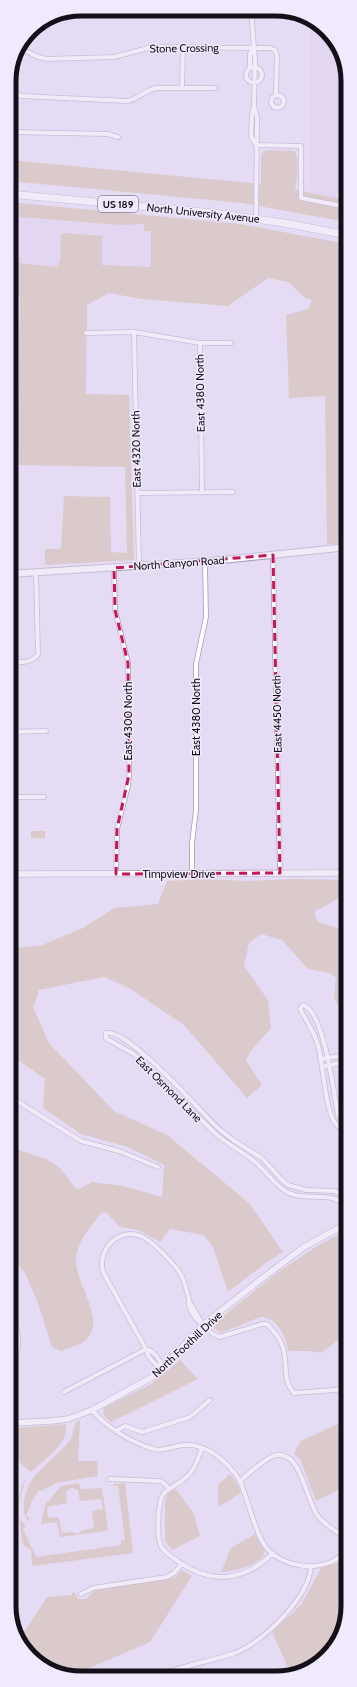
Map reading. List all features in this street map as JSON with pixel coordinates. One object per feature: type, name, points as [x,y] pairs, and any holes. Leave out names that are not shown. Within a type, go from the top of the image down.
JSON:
[{"type":"highway","name":"North University Avenue","points":[[16,195],[256,219],[341,234]]},
{"type":"main road","name":"North Canyon Road","points":[[16,573],[206,562],[341,548]]},
{"type":"street","points":[[251,16],[254,104],[257,117],[256,219]]},
{"type":"street","name":"Stone Crossing","points":[[24,50],[46,59],[84,59],[114,57],[152,47],[270,48],[275,50],[276,56],[276,95]]},
{"type":"street","points":[[182,88],[183,47]]},
{"type":"street","points":[[252,68],[258,68],[262,71],[262,79],[258,82],[254,82],[250,82],[247,79],[247,71],[252,68]]},
{"type":"street","points":[[16,93],[21,96],[128,101],[134,99],[149,89],[215,88]]},
{"type":"street","points":[[16,132],[108,134],[118,137]]},
{"type":"street","points":[[256,145],[301,146],[301,198],[341,206]]},
{"type":"street","points":[[86,333],[134,332],[200,343],[231,343]]},
{"type":"street","name":"East 4320 North","points":[[134,332],[139,566]]},
{"type":"street","name":"East 4380 North","points":[[200,343],[202,491]]},
{"type":"street","points":[[137,493],[202,491],[233,492]]},
{"type":"street","name":"East 4450 North","points":[[273,555],[280,873]]},
{"type":"street","name":"East 4380 North","points":[[192,874],[192,843],[196,810],[196,664],[206,617],[206,562]]},
{"type":"street","name":"East 4300 North","points":[[114,568],[115,610],[128,663],[128,786],[117,829],[116,874]]},
{"type":"street","points":[[16,662],[30,662],[37,657],[36,572]]},
{"type":"street","points":[[16,732],[46,732]]},
{"type":"street","points":[[16,797],[44,797]]},
{"type":"street","name":"Timpview Drive","points":[[16,874],[341,872]]},
{"type":"street","points":[[341,1119],[338,1115],[323,1038],[318,1025],[306,1006],[302,1005],[300,1009],[315,1036],[333,1120],[338,1127],[341,1128]]},
{"type":"street","name":"East Osmond Lane","points":[[341,1194],[335,1191],[294,1188],[281,1179],[265,1161],[219,1129],[138,1047],[114,1033],[106,1033],[107,1039],[134,1054],[217,1135],[260,1167],[280,1188],[300,1196],[328,1197],[341,1202]]},
{"type":"street","points":[[320,1059],[341,1056]]},
{"type":"street","points":[[322,1067],[341,1062]]},
{"type":"street","points":[[16,1100],[81,1141],[119,1151],[158,1168]]},
{"type":"street","points":[[246,1156],[250,1151]]},
{"type":"street","name":"North Foothill Drive","points":[[16,1423],[63,1419],[92,1410],[156,1375],[203,1325],[304,1247],[341,1227]]},
{"type":"street","points":[[164,1368],[158,1367],[146,1354],[146,1349],[104,1272],[102,1262],[108,1244],[125,1235],[139,1235],[145,1238],[178,1270],[185,1285],[189,1302],[199,1315],[203,1325],[215,1336],[220,1338],[262,1324],[267,1324],[274,1330],[283,1346],[288,1387],[294,1393],[341,1390]]},
{"type":"street","points":[[16,1328],[18,1348],[16,1353]]},
{"type":"street","points":[[64,1392],[146,1349]]},
{"type":"street","points":[[116,1431],[125,1426],[142,1432],[190,1417],[210,1400]]},
{"type":"street","points":[[92,1410],[102,1422],[116,1431],[154,1449],[169,1449],[184,1445],[202,1448],[214,1453],[235,1473],[240,1481],[246,1494],[261,1539],[266,1548],[283,1560],[311,1566],[331,1562],[341,1554]]},
{"type":"street","points":[[202,1448],[191,1472],[184,1480],[168,1487],[162,1495],[160,1503],[159,1540],[161,1546],[167,1554],[198,1574],[215,1577],[233,1576],[252,1570],[262,1564],[273,1553]]},
{"type":"street","points":[[240,1481],[271,1457],[280,1455],[288,1458],[297,1467],[316,1514],[323,1522],[341,1535]]},
{"type":"street","points":[[110,1479],[161,1481],[168,1487]]},
{"type":"street","points":[[81,1594],[93,1588],[167,1577],[174,1573],[182,1564]]},
{"type":"street","points":[[176,1671],[234,1654],[247,1647],[260,1637],[294,1606],[310,1576],[311,1566]]},
{"type":"highlighted area","points":[[273,555],[280,873],[116,874],[117,829],[129,775],[128,663],[115,610],[114,568]]},
{"type":"shaded area","points":[[310,26],[328,41],[338,60],[341,81],[341,201],[311,195]]},
{"type":"shaded area","points":[[267,150],[294,151],[297,158],[295,190],[341,199],[341,221],[242,203],[16,182],[16,161],[261,184],[261,155]]},
{"type":"shaded area","points":[[16,203],[240,224],[341,243],[341,490],[339,541],[337,544],[327,544],[325,396],[289,398],[286,315],[308,309],[312,300],[305,298],[288,282],[268,278],[228,306],[141,299],[109,293],[87,305],[86,394],[129,395],[134,560],[45,565],[45,549],[60,549],[61,547],[64,496],[110,497],[111,552],[127,553],[125,467],[17,465],[20,297],[16,292],[16,256],[20,257],[20,263],[56,267],[60,261],[61,235],[64,233],[104,236],[102,240],[102,265],[151,267],[151,231],[144,231],[144,224],[151,223],[127,225],[16,217]]},
{"type":"shaded area","points":[[16,208],[151,222],[203,269],[57,267],[16,263]]},
{"type":"shaded area","points":[[31,831],[45,831],[45,838],[31,838]]},
{"type":"shaded area","points":[[206,879],[246,881],[294,879],[341,880],[341,897],[314,912],[318,922],[341,929],[341,1011],[334,998],[336,978],[330,973],[308,969],[282,940],[261,934],[249,943],[244,966],[268,1000],[271,1028],[250,1052],[246,1060],[262,1085],[247,1098],[184,1025],[129,988],[104,977],[39,990],[33,1007],[49,1043],[114,1111],[167,1135],[249,1203],[283,1252],[267,1262],[228,1292],[213,1247],[204,1235],[170,1229],[160,1242],[139,1230],[120,1227],[107,1213],[102,1212],[89,1228],[82,1240],[76,1260],[80,1280],[89,1303],[93,1325],[90,1335],[83,1342],[61,1351],[52,1347],[38,1303],[26,1275],[16,1261],[16,1198],[19,1195],[16,1191],[16,1149],[46,1159],[60,1168],[77,1190],[92,1182],[123,1186],[162,1197],[164,1165],[128,1147],[81,1134],[43,1108],[45,1079],[16,1059],[16,948],[42,945],[83,928],[114,908],[158,904],[167,881]]},
{"type":"shaded area","points":[[341,1233],[341,1340],[321,1353],[310,1351],[289,1351],[283,1334],[279,1328],[271,1320],[266,1318],[260,1317],[221,1333],[214,1328],[215,1323],[274,1275],[314,1248]]},
{"type":"shaded area","points":[[180,1360],[198,1379],[111,1422],[104,1416],[103,1408],[151,1384]]},
{"type":"shaded area","points":[[80,1420],[78,1461],[97,1461],[98,1476],[56,1483],[42,1491],[39,1490],[33,1499],[26,1516],[30,1518],[29,1521],[24,1513],[24,1501],[29,1484],[40,1470],[61,1451],[70,1440],[76,1422]]},
{"type":"shaded area","points":[[341,1422],[341,1488],[316,1501],[301,1461],[294,1453],[301,1441]]},
{"type":"shaded area","points":[[65,1424],[66,1430],[64,1437],[55,1450],[31,1472],[16,1461],[16,1428]]},
{"type":"shaded area","points":[[230,1474],[238,1485],[241,1493],[218,1507],[218,1485]]},
{"type":"shaded area","points":[[25,1478],[19,1504],[18,1510],[17,1503]]},
{"type":"shaded area","points":[[79,1483],[80,1489],[102,1488],[108,1529],[107,1531],[60,1537],[57,1522],[41,1524],[45,1505],[61,1486]],"holes":[[[72,1488],[78,1490],[80,1501],[101,1499],[103,1509],[92,1511],[94,1528],[83,1530],[78,1534],[72,1532],[62,1533],[59,1518],[48,1518],[47,1507],[67,1503],[66,1492]]]},
{"type":"shaded area","points":[[125,1483],[133,1553],[32,1566],[31,1550],[23,1545],[18,1510],[21,1521],[26,1526],[23,1529],[36,1557],[121,1545],[121,1541],[125,1540],[118,1486],[113,1486],[113,1484]]},
{"type":"shaded area","points":[[176,1489],[194,1514],[200,1536],[172,1550],[165,1541],[165,1503],[167,1495]]},
{"type":"shaded area","points":[[255,1534],[265,1550],[263,1557],[244,1568],[221,1572],[231,1548]]},
{"type":"shaded area","points":[[341,1560],[341,1610],[336,1631],[330,1642],[316,1658],[305,1664],[289,1669],[272,1632],[301,1605],[321,1568],[335,1564]]},
{"type":"shaded area","points":[[182,1570],[192,1576],[150,1642],[87,1669],[68,1670],[60,1668],[41,1658],[29,1646],[22,1633],[47,1597],[71,1595],[73,1592],[78,1599],[86,1599],[95,1590],[175,1577]]}]
